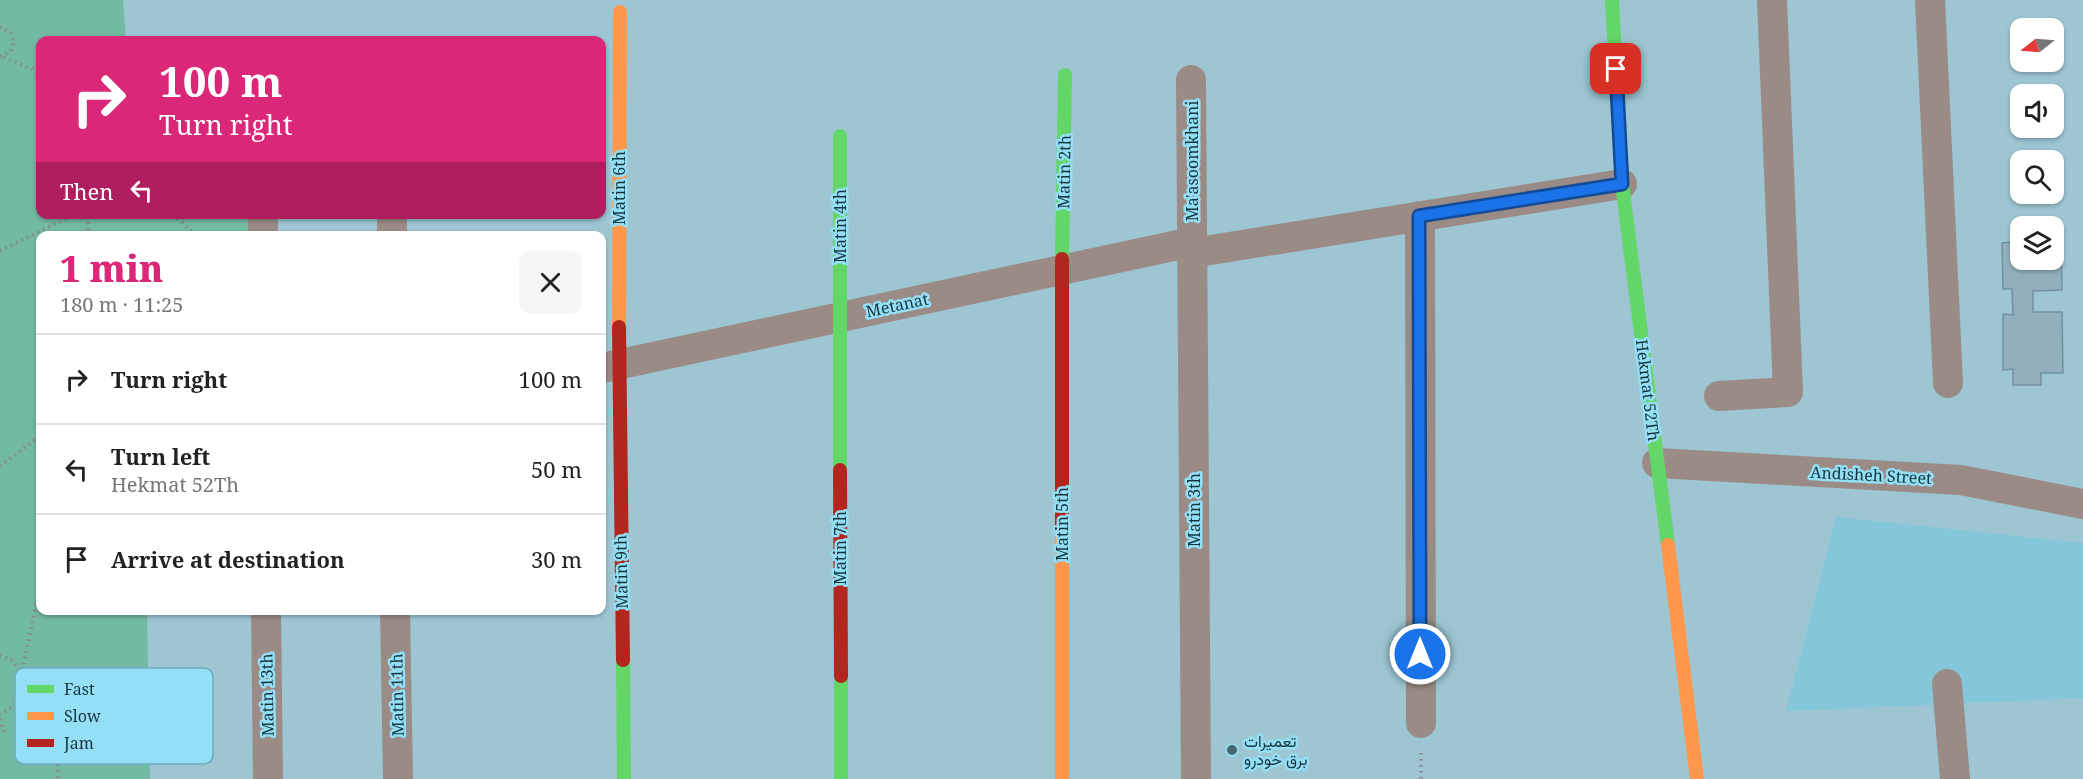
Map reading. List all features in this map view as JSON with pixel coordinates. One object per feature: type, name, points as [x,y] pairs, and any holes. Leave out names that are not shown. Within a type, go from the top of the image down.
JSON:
[{"type":"street","name":"Hekmat 52Th","points":[[1612,0],[1622,184],[1697,779]]},
{"type":"street","points":[[1719,396],[1788,392],[1772,0]]},
{"type":"street","points":[[1930,0],[1948,383]]},
{"type":"street","name":"Matin 6th","points":[[610,366],[620,12]]},
{"type":"street","name":"Matin 2th","points":[[1062,269],[1065,75]]},
{"type":"street","name":"Ma'asoomkhani","points":[[1191,80],[1192,247]]},
{"type":"street","name":"Matin 4th","points":[[839,317],[840,136]]},
{"type":"street","name":"Metanat","points":[[610,366],[1062,269],[1192,247],[1419,216],[1622,184]]},
{"type":"street","points":[[1419,216],[1421,723]]},
{"type":"street","name":"Matin 3th","points":[[1192,247],[1196,779]]},
{"type":"street","name":"Matin 5th","points":[[1062,269],[1062,779]]},
{"type":"street","name":"Matin 7th","points":[[839,317],[841,779]]},
{"type":"street","name":"Matin 9th","points":[[610,366],[624,779]]},
{"type":"street","name":"Andisheh Street","points":[[1657,464],[1961,480],[2083,504]]},
{"type":"street","name":"Matin 13th","points":[[266,615],[268,779]]},
{"type":"street","name":"Matin 11th","points":[[395,615],[398,779]]},
{"type":"street","points":[[1947,684],[1955,779]]},
{"type":"path","points":[[0,27],[10,33],[14,41],[11,51],[2,57]]},
{"type":"path","points":[[2,57],[32,69],[36,74]]},
{"type":"path","points":[[41,231],[65,219]]},
{"type":"path","points":[[178,219],[191,231]]},
{"type":"path","points":[[0,251],[36,233]]},
{"type":"path","points":[[0,466],[36,439]]},
{"type":"path","points":[[23,668],[36,605]]},
{"type":"path","points":[[0,656],[13,661],[17,668]]},
{"type":"path","points":[[0,714],[15,704]]},
{"type":"path","points":[[0,719],[5,736]]},
{"type":"shaded area","points":[[1836,517],[2083,543],[2083,698],[1786,711]]},
{"type":"green space","points":[[0,0],[123,0],[126,36],[36,36],[36,219],[251,219],[250,231],[36,231],[36,615],[147,615],[148,668],[15,668],[15,764],[150,764],[150,779],[0,779]]},
{"type":"building","points":[[2010,242],[2010,270],[2062,270],[2062,290],[2033,291],[2033,312],[2062,312],[2063,373],[2041,373],[2041,385],[2013,385],[2013,369],[2003,370],[2003,314],[2013,315],[2012,289],[2003,289],[2002,243]]},
{"type":"traffic: fast","points":[[1612,0],[1622,184],[1668,545]]},
{"type":"traffic: fast","points":[[1062,259],[1065,75]]},
{"type":"traffic: fast","points":[[840,136],[840,470]]},
{"type":"traffic: fast","points":[[623,660],[624,779]]},
{"type":"traffic: fast","points":[[841,676],[841,779]]},
{"type":"traffic: slow","points":[[619,327],[620,12]]},
{"type":"traffic: slow","points":[[1062,532],[1062,779]]},
{"type":"traffic: slow","points":[[1668,545],[1697,779]]},
{"type":"traffic: jam","points":[[1062,259],[1062,532]]},
{"type":"traffic: jam","points":[[619,327],[623,660]]},
{"type":"traffic: jam","points":[[840,470],[841,676]]},
{"type":"place","name":"تعمیرات برق خودرو","points":[[1232,750]]},
{"type":"route","points":[[1420,654],[1419,216],[1622,184],[1616,69]]}]
